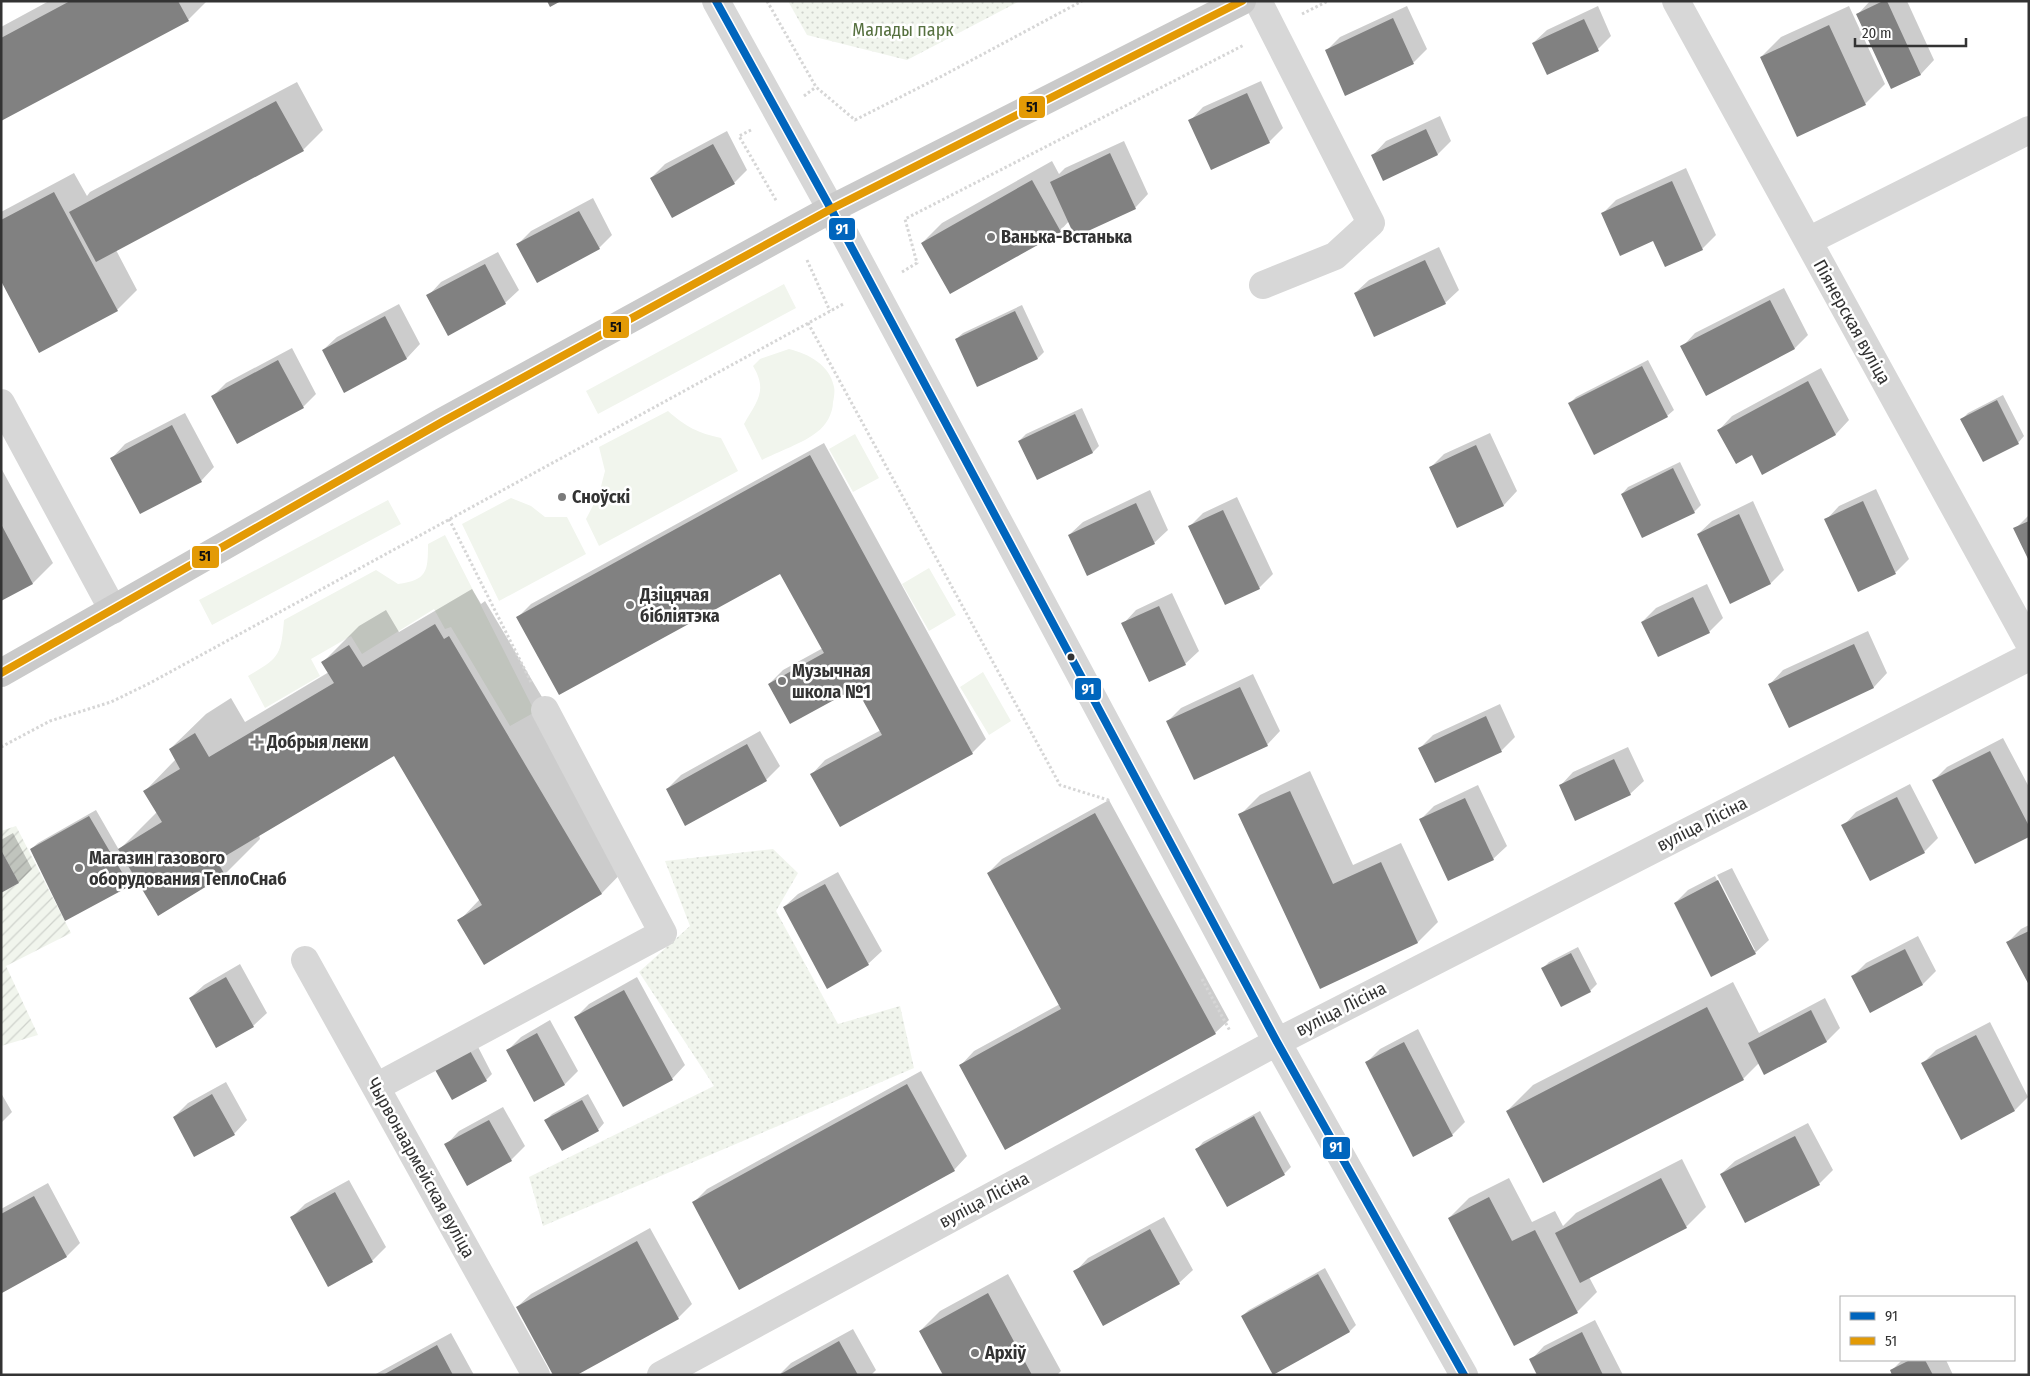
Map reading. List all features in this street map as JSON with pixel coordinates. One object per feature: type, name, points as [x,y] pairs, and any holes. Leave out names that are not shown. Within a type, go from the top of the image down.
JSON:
[{"type":"main road","points":[[1,673],[442,422],[831,209],[1242,1]]},
{"type":"street","points":[[716,1],[831,209],[1277,1042],[1464,1375]]},
{"type":"street","points":[[1258,1],[1371,223],[1335,256],[1263,285]]},
{"type":"street","name":"Піянерская вуліца","points":[[1676,1],[2029,643]]},
{"type":"street","points":[[1808,241],[2029,130]]},
{"type":"street","points":[[1,403],[113,610]]},
{"type":"street","name":"вуліца Лісіна","points":[[662,1375],[1277,1042],[2029,657]]},
{"type":"street","points":[[376,1087],[663,933],[545,710]]},
{"type":"street","name":"Чырвонаармейская вуліца","points":[[305,960],[536,1375]]},
{"type":"path","points":[[768,1],[816,87],[855,120],[1082,1]]},
{"type":"path","points":[[1,747],[50,721],[111,702],[150,682],[873,289],[917,263],[905,219],[1328,1]]},
{"type":"path","points":[[808,323],[1060,785],[1108,800],[1112,809]]},
{"type":"path","points":[[449,519],[545,710]]},
{"type":"path","points":[[1199,973],[1245,1059]]},
{"type":"green space","name":"Малады парк","points":[[788,1],[1020,1],[907,60],[807,35]]},
{"type":"green space","points":[[784,284],[796,308],[598,414],[586,391]]},
{"type":"green space","points":[[789,349],[811,357],[828,372],[834,389],[832,410],[823,426],[812,436],[762,460],[744,424],[759,396],[760,382],[753,366],[760,359]]},
{"type":"green space","points":[[668,411],[693,429],[721,438],[738,471],[599,546],[586,519],[599,494],[605,471],[599,447]]},
{"type":"green space","points":[[855,434],[879,478],[853,492],[829,449]]},
{"type":"green space","points":[[511,498],[531,506],[545,517],[567,517],[586,554],[499,601],[462,524]]},
{"type":"green space","points":[[388,500],[401,524],[212,625],[199,600]]},
{"type":"green space","points":[[445,535],[535,712],[510,726],[451,627],[445,629],[434,609],[362,654],[351,636],[311,659],[320,676],[265,708],[248,676],[266,665],[276,655],[281,641],[284,620],[376,570],[398,584],[415,580],[424,573],[426,568],[428,544]]},
{"type":"green space","points":[[929,568],[956,615],[929,631],[902,584]]},
{"type":"green space","points":[[983,672],[1011,721],[989,735],[960,687]]},
{"type":"green space","points":[[16,826],[71,933],[6,966],[38,1035],[1,1046],[1,893],[19,883],[1,850],[1,831]]},
{"type":"green space","points":[[773,849],[798,873],[776,911],[838,1024],[900,1006],[914,1068],[543,1226],[529,1177],[714,1086],[639,972],[690,926],[665,861]]},
{"type":"building","points":[[70,1],[178,1],[189,21],[1,121],[1,38]]},
{"type":"building","points":[[547,1],[561,1],[550,7]]},
{"type":"building","points":[[1883,1],[1887,1],[1921,75],[1891,89],[1856,14]]},
{"type":"building","points":[[1393,18],[1414,64],[1345,96],[1325,50]]},
{"type":"building","points":[[1584,19],[1599,51],[1547,75],[1532,43]]},
{"type":"building","points":[[1829,25],[1866,105],[1797,137],[1760,57]]},
{"type":"building","points":[[1247,93],[1270,143],[1211,170],[1188,120]]},
{"type":"building","points":[[276,101],[304,151],[96,262],[69,212]]},
{"type":"building","points":[[1426,129],[1438,155],[1383,181],[1371,155]]},
{"type":"building","points":[[713,144],[735,184],[672,218],[650,178]]},
{"type":"building","points":[[1110,153],[1136,209],[1075,237],[1050,182]]},
{"type":"building","name":"Ванька-Встанька","points":[[1032,180],[1061,232],[950,294],[921,243]]},
{"type":"building","points":[[1672,181],[1703,250],[1665,267],[1653,241],[1620,256],[1601,213]]},
{"type":"building","points":[[54,192],[118,311],[39,353],[1,281],[1,220]]},
{"type":"building","points":[[579,211],[600,249],[537,283],[516,244]]},
{"type":"building","points":[[1425,260],[1446,304],[1374,337],[1354,293]]},
{"type":"building","points":[[485,264],[506,304],[448,336],[426,295]]},
{"type":"building","points":[[1770,300],[1795,349],[1706,396],[1680,346]]},
{"type":"building","points":[[1015,311],[1038,359],[977,387],[955,339]]},
{"type":"building","points":[[385,316],[407,359],[344,393],[322,350]]},
{"type":"building","points":[[278,360],[304,408],[237,444],[211,396]]},
{"type":"building","points":[[1642,366],[1668,417],[1594,455],[1568,403]]},
{"type":"building","points":[[1808,381],[1836,435],[1762,475],[1752,455],[1736,464],[1717,430]]},
{"type":"building","points":[[1997,400],[2019,444],[1983,462],[1960,419]]},
{"type":"building","points":[[1075,414],[1093,453],[1037,480],[1018,441]]},
{"type":"building","points":[[172,425],[202,482],[140,514],[110,458]]},
{"type":"building","points":[[1476,445],[1504,506],[1457,528],[1429,467]]},
{"type":"building","points":[[810,455],[973,754],[840,827],[810,774],[882,735],[856,688],[790,724],[768,684],[824,653],[780,574],[559,695],[516,617]]},
{"type":"building","points":[[1673,468],[1695,513],[1642,538],[1621,494]]},
{"type":"building","points":[[1863,501],[1896,574],[1858,592],[1824,519]]},
{"type":"building","points":[[1136,503],[1155,544],[1087,576],[1068,535]]},
{"type":"building","points":[[1223,510],[1260,589],[1225,605],[1188,526]]},
{"type":"building","points":[[1739,514],[1771,584],[1730,604],[1697,534]]},
{"type":"building","points":[[2029,521],[2029,561],[2013,528]]},
{"type":"building","points":[[1,524],[33,584],[1,601]]},
{"type":"building","points":[[1693,597],[1710,633],[1658,657],[1641,622]]},
{"type":"building","points":[[1159,606],[1186,665],[1149,682],[1121,623]]},
{"type":"building","points":[[435,624],[444,639],[449,636],[602,894],[484,965],[457,920],[482,905],[394,756],[217,861],[225,875],[158,916],[118,849],[162,822],[143,791],[180,769],[169,749],[195,733],[209,757],[334,683],[321,662],[349,645],[363,667]]},
{"type":"building","points":[[1854,644],[1874,688],[1789,728],[1768,684]]},
{"type":"building","points":[[1240,687],[1268,746],[1194,780],[1166,721]]},
{"type":"building","points":[[1486,716],[1502,752],[1435,783],[1418,748]]},
{"type":"building","points":[[747,744],[767,781],[685,826],[666,789]]},
{"type":"building","points":[[1990,751],[2029,826],[2029,837],[1975,864],[1932,780]]},
{"type":"building","points":[[1614,759],[1631,795],[1575,821],[1559,785]]},
{"type":"building","points":[[1290,791],[1333,884],[1381,862],[1418,943],[1320,989],[1238,814]]},
{"type":"building","points":[[1897,797],[1925,853],[1870,881],[1841,825]]},
{"type":"building","points":[[1465,798],[1494,860],[1448,881],[1419,819]]},
{"type":"building","points":[[1095,813],[1216,1034],[1005,1150],[959,1065],[1061,1009],[987,873]]},
{"type":"building","name":"Магазин газового оборудования ТеплоСнаб","points":[[89,816],[130,886],[65,921],[30,849]]},
{"type":"building","points":[[1,850],[19,883],[1,893]]},
{"type":"building","points":[[1718,880],[1756,954],[1711,977],[1674,903]]},
{"type":"building","points":[[825,884],[869,965],[827,989],[783,907]]},
{"type":"building","points":[[2029,931],[2029,985],[2006,942]]},
{"type":"building","points":[[1905,949],[1923,985],[1870,1013],[1851,976]]},
{"type":"building","points":[[1571,953],[1591,992],[1561,1007],[1541,968]]},
{"type":"building","points":[[226,977],[254,1027],[216,1048],[189,998]]},
{"type":"building","points":[[624,990],[673,1080],[623,1107],[574,1017]]},
{"type":"building","points":[[1707,1007],[1744,1080],[1543,1183],[1506,1111]]},
{"type":"building","points":[[1811,1010],[1827,1042],[1764,1075],[1748,1043]]},
{"type":"building","points":[[537,1033],[565,1085],[534,1102],[506,1050]]},
{"type":"building","points":[[1976,1035],[2015,1111],[1961,1140],[1921,1063]]},
{"type":"building","points":[[1404,1042],[1453,1136],[1413,1157],[1365,1062]]},
{"type":"building","points":[[469,1049],[487,1081],[452,1100],[434,1068]]},
{"type":"building","points":[[907,1084],[955,1171],[739,1290],[692,1202]]},
{"type":"building","points":[[212,1094],[235,1135],[194,1157],[173,1117]]},
{"type":"building","points":[[582,1100],[599,1131],[562,1151],[544,1120]]},
{"type":"building","points":[[1254,1116],[1285,1175],[1227,1207],[1195,1149]]},
{"type":"building","points":[[489,1120],[512,1161],[467,1186],[444,1144]]},
{"type":"building","points":[[1795,1136],[1820,1185],[1745,1223],[1720,1174]]},
{"type":"building","points":[[1661,1178],[1687,1228],[1580,1283],[1555,1233]]},
{"type":"building","points":[[335,1192],[373,1262],[328,1287],[290,1217]]},
{"type":"building","points":[[34,1196],[67,1257],[2,1293],[1,1214]]},
{"type":"building","points":[[1489,1197],[1512,1241],[1535,1230],[1578,1313],[1514,1346],[1448,1218]]},
{"type":"building","points":[[1150,1229],[1180,1284],[1103,1326],[1073,1271]]},
{"type":"building","points":[[637,1241],[679,1319],[577,1375],[553,1375],[516,1307]]},
{"type":"building","points":[[1318,1274],[1350,1332],[1273,1375],[1241,1316]]},
{"type":"building","name":"Архіў","points":[[988,1293],[1032,1375],[943,1375],[919,1331]]},
{"type":"building","points":[[1582,1332],[1603,1375],[1537,1375],[1529,1359]]},
{"type":"building","points":[[839,1341],[858,1375],[779,1375]]},
{"type":"building","points":[[437,1345],[453,1375],[383,1375]]},
{"type":"building","points":[[1908,1361],[1926,1361],[1933,1375],[1892,1375],[1890,1370]]},
{"type":"transit line","name":"91","points":[[716,1],[831,209],[1277,1042],[1464,1375]]},
{"type":"transit line","name":"51","points":[[1,673],[442,422],[831,209],[1242,1]]},
{"type":"place","name":"Ванька-Встанька","points":[[991,237]]},
{"type":"place","name":"Сноўскі","points":[[562,497]]},
{"type":"place","name":"Дзіцячая бібліятэка","points":[[630,605]]},
{"type":"place","name":"Музычная школа №1","points":[[782,681]]},
{"type":"place","name":"Добрыя леки","points":[[257,742]]},
{"type":"place","name":"Магазин газового оборудования ТеплоСнаб","points":[[79,868]]},
{"type":"place","name":"Архіў","points":[[975,1353]]}]
